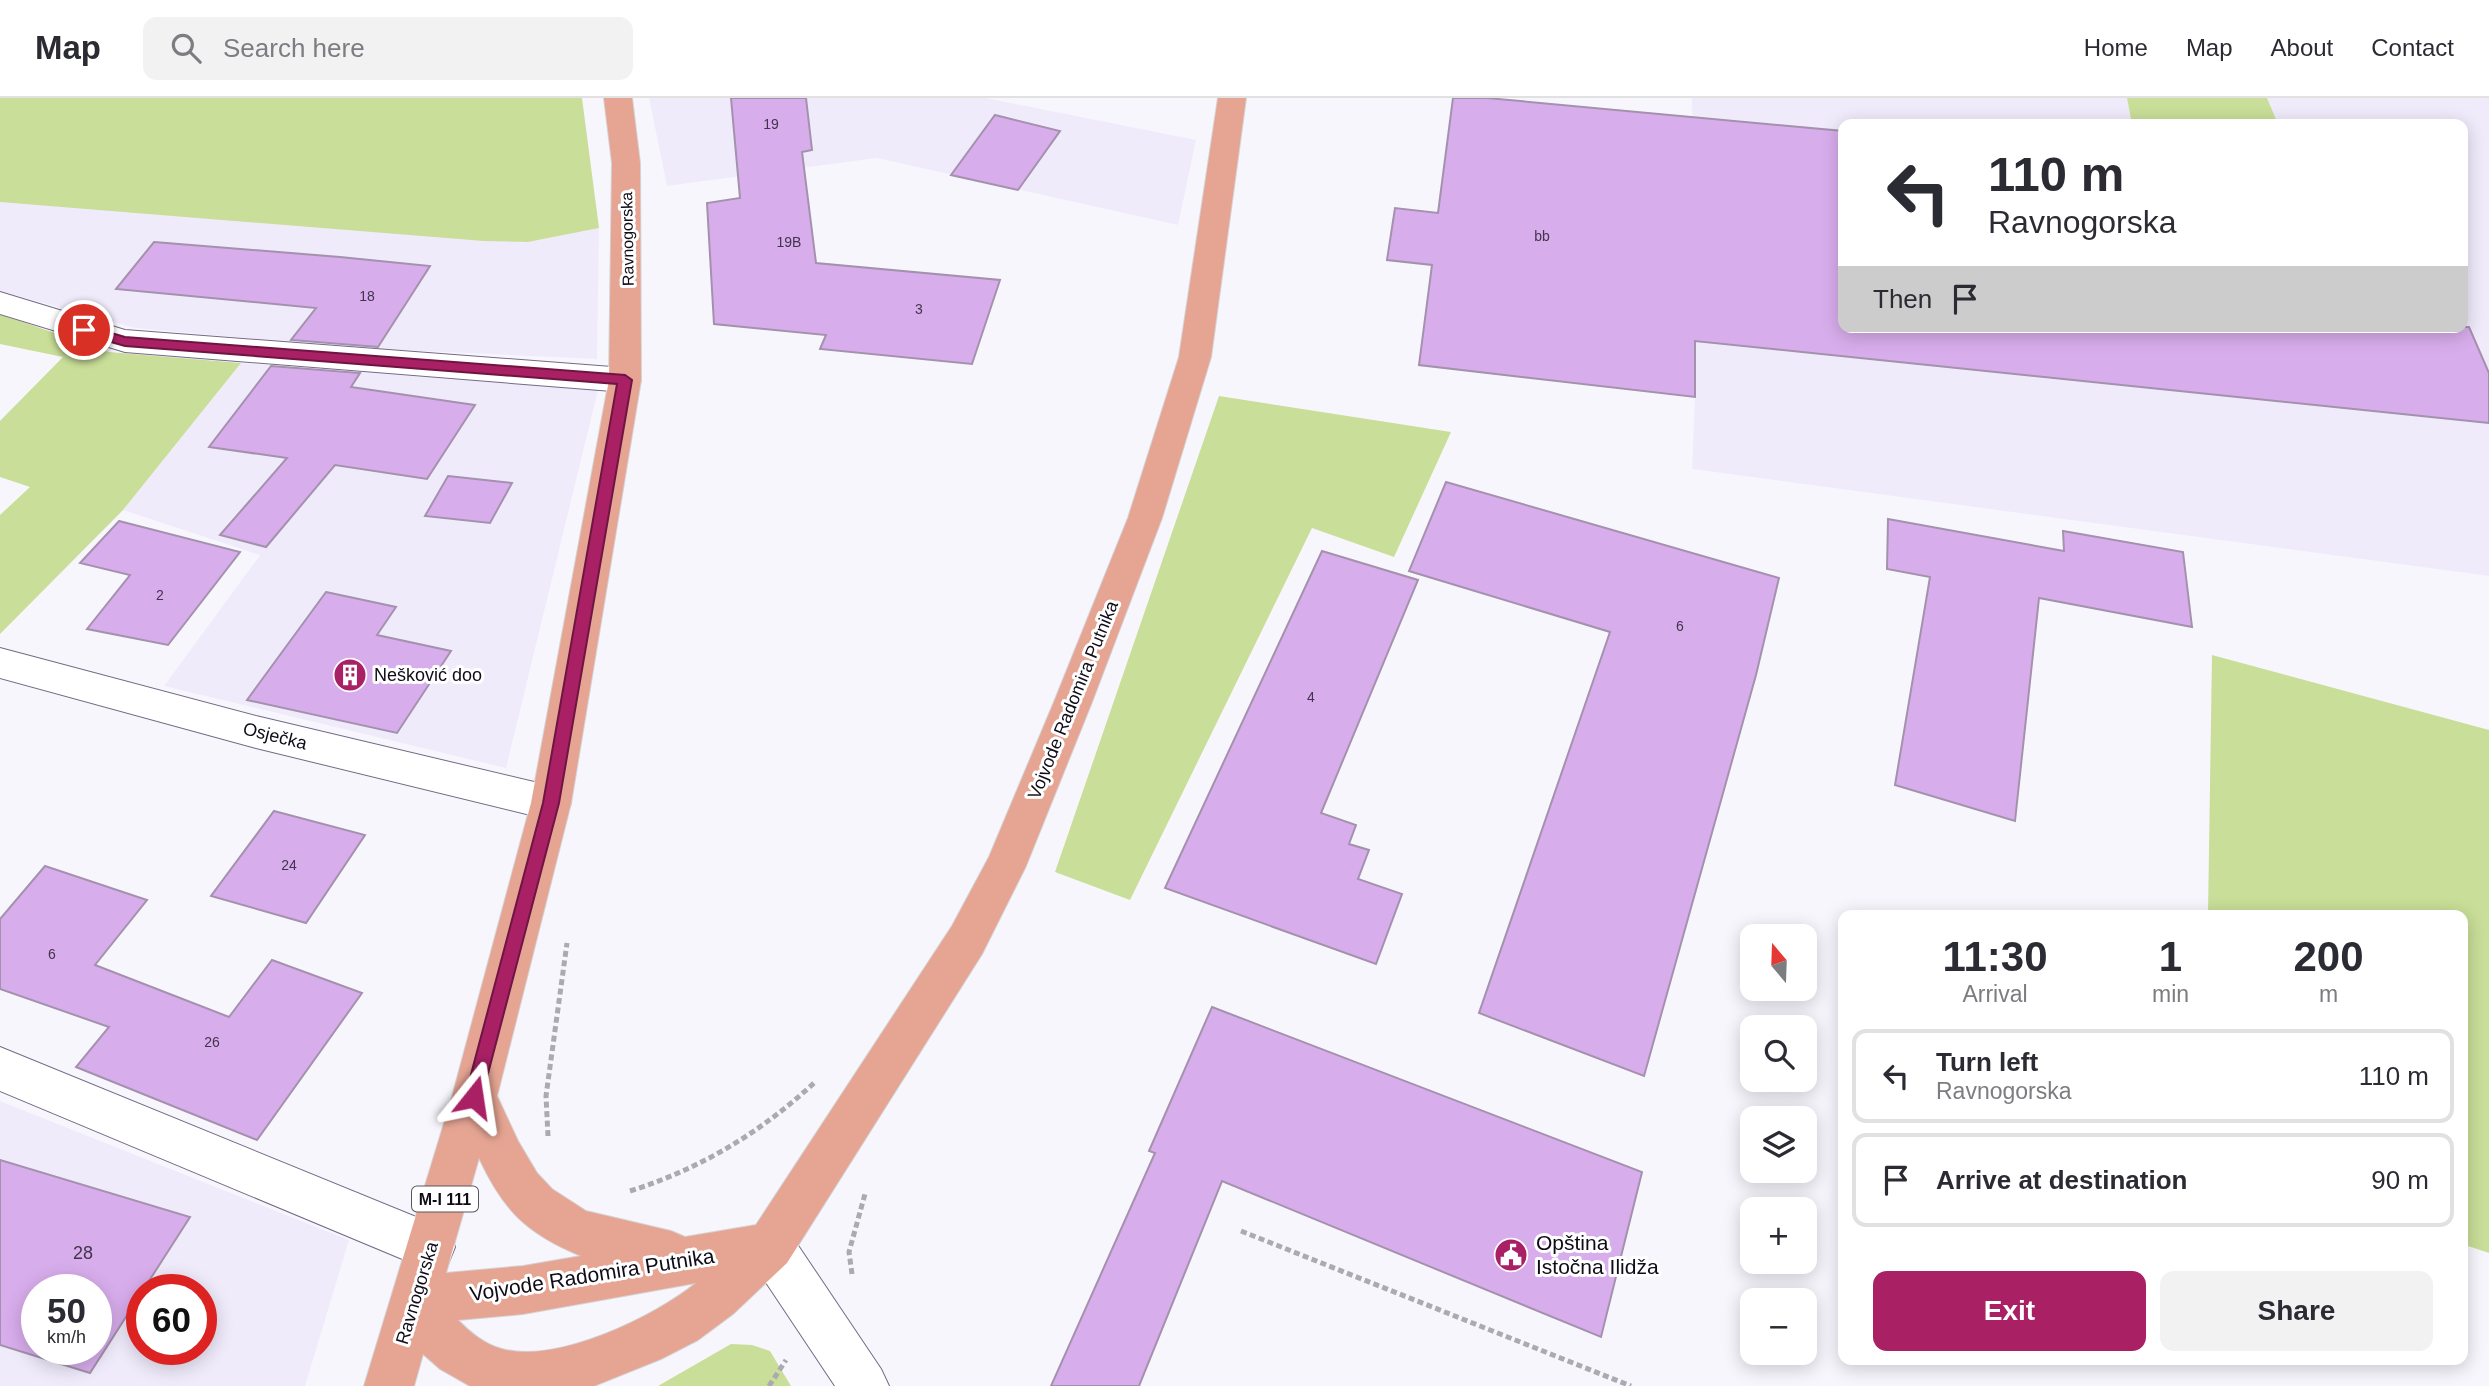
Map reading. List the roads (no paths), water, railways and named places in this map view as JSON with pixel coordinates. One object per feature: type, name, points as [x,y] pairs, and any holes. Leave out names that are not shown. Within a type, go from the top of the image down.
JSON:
[{"type":"main road","name":"Ravnogorska","points":[[389,1386],[474,1097],[551,803],[625,380],[626,163],[618,98]]},
{"type":"main road","name":"Vojvode Radomira Putnika","points":[[416,1300],[449,1346],[482,1366],[512,1376],[549,1373],[573,1375],[683,1322],[746,1271],[770,1246],[967,940],[1006,866],[1073,702],[1145,517],[1195,357],[1232,98]]},
{"type":"main road","points":[[474,1097],[521,1189],[555,1219],[587,1236],[615,1245],[694,1259]]},
{"type":"main road","name":"Vojvode Radomira Putnika","points":[[416,1300],[523,1290],[770,1246]]},
{"type":"street","points":[[0,303],[125,341],[625,380]]},
{"type":"street","name":"Osječka","points":[[0,663],[256,732],[551,803]]},
{"type":"street","points":[[0,1069],[431,1247]]},
{"type":"street","points":[[770,1246],[864,1386]]},
{"type":"place","name":"Nešković doo","points":[[350,675]]},
{"type":"place","name":"Opština Istočna Ilidža","points":[[1511,1255]]}]
